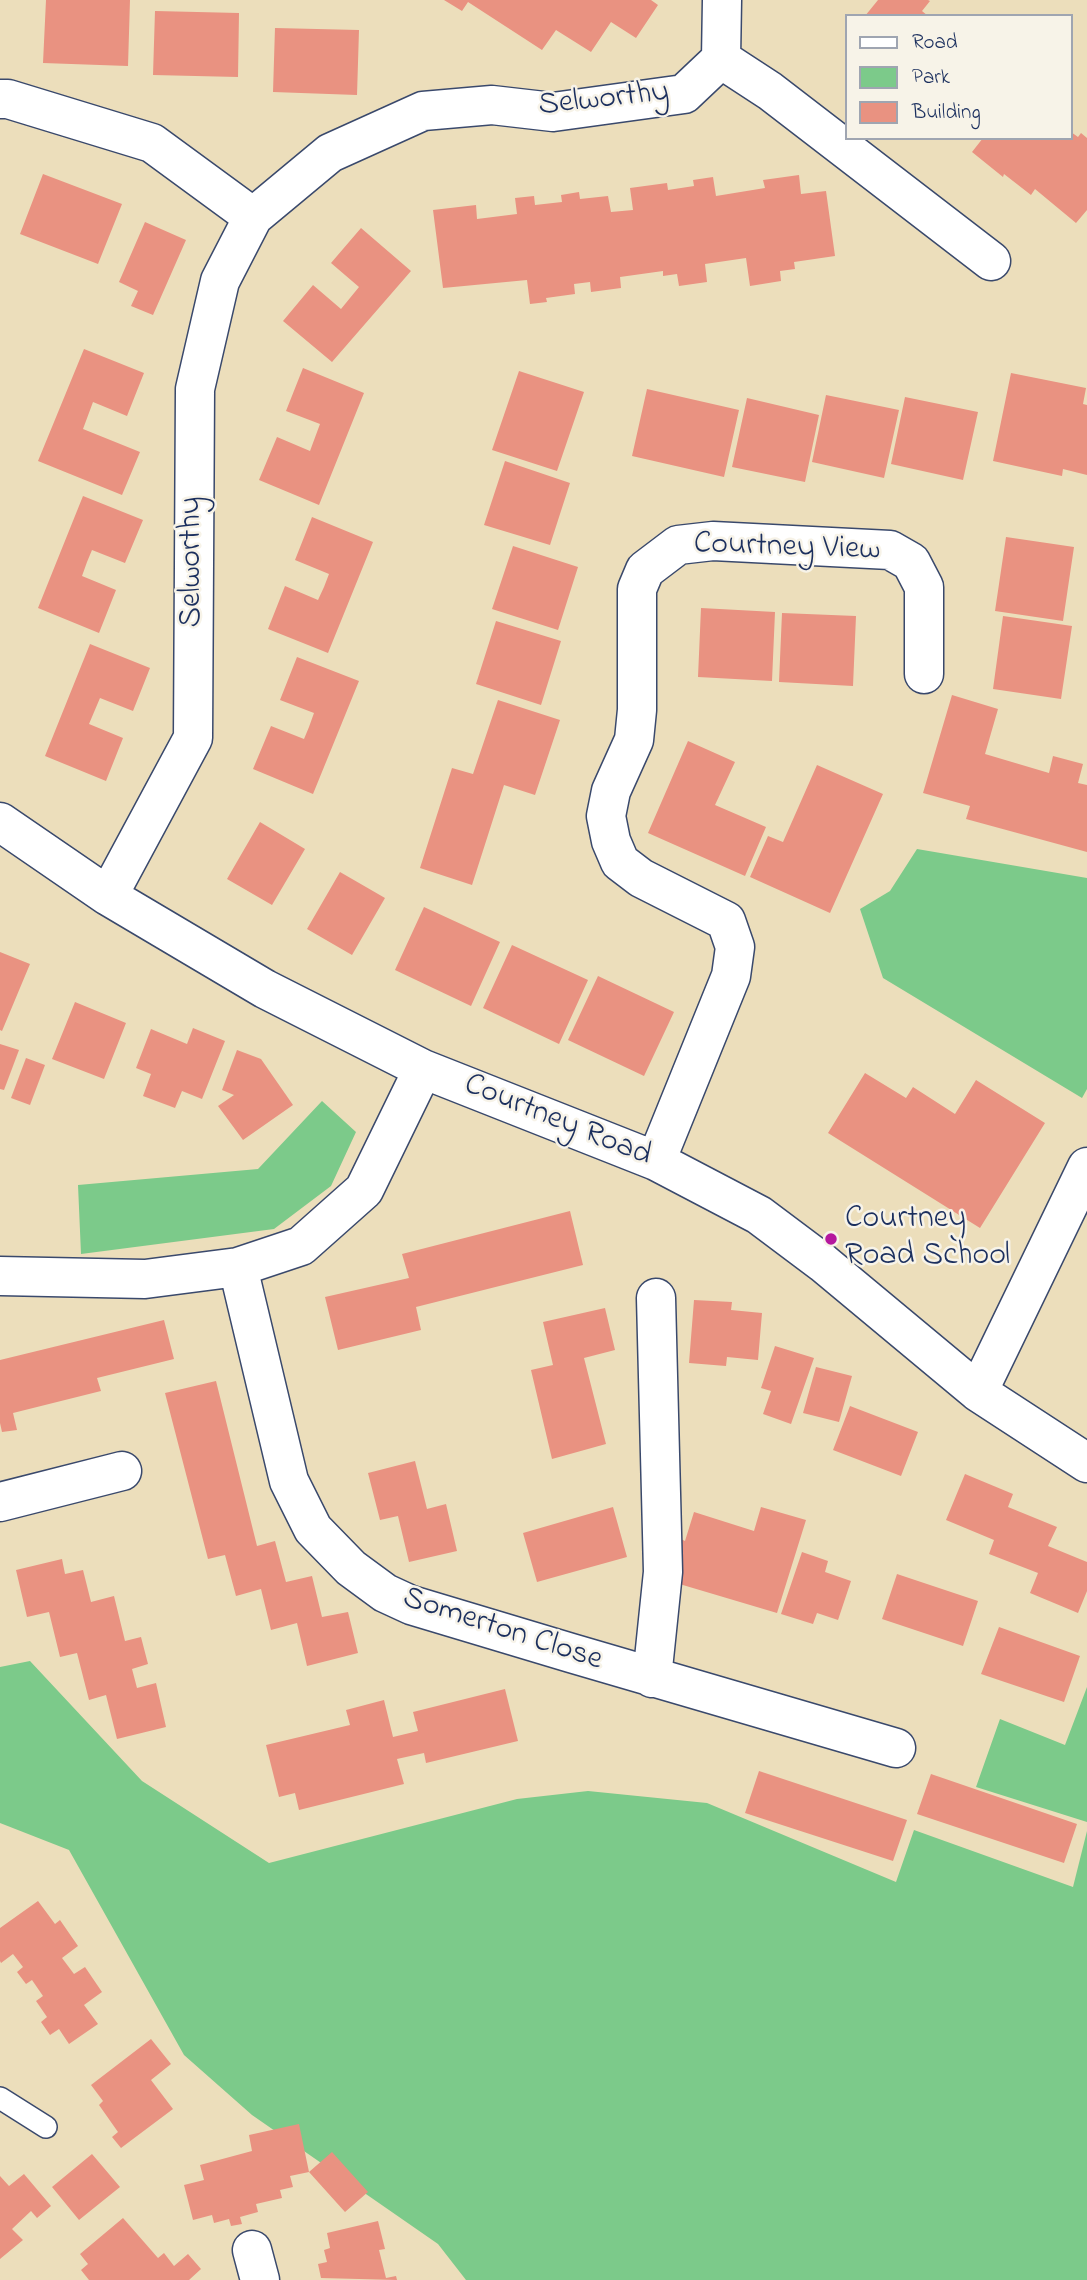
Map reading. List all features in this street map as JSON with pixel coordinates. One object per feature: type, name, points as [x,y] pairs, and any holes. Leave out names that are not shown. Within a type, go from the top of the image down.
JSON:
[{"type":"street","points":[[722,0],[721,59],[770,91],[991,261]]},
{"type":"street","name":"Selworthy","points":[[108,896],[193,738],[195,389],[220,281],[253,217],[330,153],[423,111],[492,105],[553,112],[684,93],[721,59]]},
{"type":"street","points":[[0,99],[8,99],[152,143],[253,217]]},
{"type":"street","name":"Courtney View","points":[[656,1161],[731,976],[735,947],[726,921],[640,877],[620,862],[611,841],[606,816],[608,804],[611,791],[634,740],[637,710],[637,589],[645,570],[678,545],[713,541],[890,550],[911,562],[924,587],[924,674]]},
{"type":"street","name":"Courtney Road","points":[[0,821],[108,896],[265,989],[423,1069],[656,1161],[758,1214],[823,1263],[978,1392],[1087,1463]]},
{"type":"street","points":[[0,1276],[145,1279],[238,1267],[301,1246],[364,1190],[423,1069]]},
{"type":"street","points":[[978,1392],[1087,1167]]},
{"type":"street","name":"Somerton Close","points":[[238,1267],[289,1481],[313,1529],[351,1567],[385,1593],[411,1605],[896,1748]]},
{"type":"street","points":[[652,1678],[663,1572],[656,1298]]},
{"type":"street","points":[[0,1502],[122,1471]]},
{"type":"lane","points":[[0,2098],[46,2127]]},
{"type":"green space","points":[[917,849],[1087,878],[1087,1089],[1082,1098],[883,978],[860,909],[890,891]]},
{"type":"green space","points":[[322,1101],[356,1132],[331,1186],[274,1229],[81,1254],[78,1185],[258,1169]]},
{"type":"green space","points":[[30,1661],[142,1781],[269,1863],[517,1799],[588,1791],[707,1803],[896,1882],[914,1830],[1073,1887],[1087,1831],[1087,2280],[466,2280],[438,2244],[252,2115],[184,2055],[69,1850],[0,1823],[0,1667]]},
{"type":"green space","points":[[1087,1687],[1087,1822],[976,1787],[1000,1719],[1065,1745]]},
{"type":"building","points":[[46,0],[130,0],[128,66],[43,63]]},
{"type":"building","points":[[444,0],[651,0],[658,5],[636,38],[611,22],[591,52],[556,30],[542,50],[468,2],[462,11]]},
{"type":"building","points":[[878,0],[930,1],[922,11],[926,14],[867,14]]},
{"type":"building","points":[[155,11],[239,13],[238,77],[153,75]]},
{"type":"building","points":[[275,28],[359,30],[357,95],[273,92]]},
{"type":"building","points":[[1073,133],[1078,137],[1081,133],[1087,138],[1087,210],[1076,223],[1035,189],[1031,195],[972,152],[981,140],[1073,140]]},
{"type":"building","points":[[43,174],[122,204],[98,264],[20,234]]},
{"type":"building","points":[[799,175],[801,194],[826,191],[835,256],[794,262],[795,269],[780,271],[781,281],[750,286],[746,258],[705,264],[707,282],[679,286],[677,274],[663,276],[663,271],[620,277],[621,288],[591,292],[590,282],[574,284],[575,294],[546,298],[547,302],[530,304],[527,280],[443,288],[433,210],[476,205],[477,219],[517,214],[515,198],[534,196],[535,205],[562,202],[561,195],[579,192],[580,199],[608,196],[611,212],[633,210],[630,188],[667,183],[668,190],[694,186],[693,180],[713,177],[716,196],[765,188],[763,180]]},
{"type":"building","points":[[145,222],[186,240],[153,315],[131,306],[138,291],[119,282]]},
{"type":"building","points":[[361,228],[411,271],[332,362],[283,321],[313,285],[341,309],[359,287],[331,263]]},
{"type":"building","points":[[84,349],[144,373],[127,416],[93,402],[83,429],[140,452],[122,495],[38,461]]},
{"type":"building","points":[[303,368],[364,393],[319,505],[259,480],[277,437],[310,451],[320,424],[286,411]]},
{"type":"building","points":[[519,371],[584,392],[557,471],[492,450]]},
{"type":"building","points":[[1011,373],[1086,388],[1083,404],[1087,405],[1087,475],[1063,469],[1062,476],[993,461]]},
{"type":"building","points":[[647,389],[739,410],[724,477],[632,456]]},
{"type":"building","points":[[826,395],[899,410],[884,478],[812,462]]},
{"type":"building","points":[[905,397],[978,412],[963,480],[891,464]]},
{"type":"building","points":[[747,398],[819,415],[805,482],[732,467]]},
{"type":"building","points":[[505,461],[570,483],[550,545],[484,525]]},
{"type":"building","points":[[83,496],[143,520],[125,563],[92,550],[87,562],[82,576],[116,590],[99,633],[38,608]]},
{"type":"building","points":[[312,517],[373,542],[328,653],[268,629],[285,586],[318,600],[324,587],[329,574],[295,560]]},
{"type":"building","points":[[1006,537],[1074,547],[1063,621],[995,611]]},
{"type":"building","points":[[513,546],[578,567],[558,630],[492,609]]},
{"type":"building","points":[[701,608],[775,612],[772,681],[698,677]]},
{"type":"building","points":[[782,613],[856,616],[853,686],[779,682]]},
{"type":"building","points":[[1003,616],[1072,626],[1061,699],[993,689]]},
{"type":"building","points":[[496,621],[561,641],[541,705],[476,684]]},
{"type":"building","points":[[90,644],[150,668],[133,711],[100,698],[89,724],[123,738],[106,781],[45,756]]},
{"type":"building","points":[[297,657],[359,681],[313,794],[253,769],[271,726],[304,739],[309,727],[314,713],[280,700]]},
{"type":"building","points":[[952,695],[998,709],[985,754],[1049,773],[1053,756],[1083,764],[1078,783],[1087,785],[1087,852],[966,819],[970,806],[923,793]]},
{"type":"building","points":[[498,700],[560,720],[535,795],[504,785],[472,885],[420,868],[452,768],[473,774]]},
{"type":"building","points":[[688,741],[735,762],[715,805],[766,827],[745,876],[648,833]]},
{"type":"building","points":[[817,765],[883,794],[830,913],[750,877],[768,836],[783,842]]},
{"type":"building","points":[[260,822],[305,849],[272,905],[227,879]]},
{"type":"building","points":[[340,872],[385,898],[352,955],[307,929]]},
{"type":"building","points":[[424,907],[500,942],[471,1006],[395,970]]},
{"type":"building","points":[[512,945],[588,980],[559,1044],[483,1008]]},
{"type":"building","points":[[0,952],[30,964],[2,1031],[0,1030]]},
{"type":"building","points":[[598,976],[674,1012],[644,1076],[568,1040]]},
{"type":"building","points":[[75,1002],[126,1023],[104,1079],[52,1059]]},
{"type":"building","points":[[193,1028],[225,1041],[202,1099],[182,1091],[175,1108],[143,1096],[151,1074],[136,1068],[151,1029],[187,1044]]},
{"type":"building","points":[[0,1044],[19,1050],[4,1090],[0,1089]]},
{"type":"building","points":[[237,1050],[261,1059],[293,1105],[243,1140],[218,1106],[234,1095],[222,1090]]},
{"type":"building","points":[[26,1058],[45,1065],[30,1105],[11,1098]]},
{"type":"building","points":[[865,1073],[906,1098],[913,1087],[955,1114],[976,1080],[1045,1123],[980,1228],[828,1133]]},
{"type":"building","points":[[570,1211],[583,1265],[416,1307],[421,1330],[338,1350],[325,1297],[409,1278],[402,1254]]},
{"type":"building","points":[[694,1300],[732,1302],[731,1310],[762,1313],[758,1360],[727,1357],[726,1366],[689,1363]]},
{"type":"building","points":[[605,1308],[615,1350],[584,1358],[606,1444],[552,1459],[531,1370],[553,1365],[543,1322]]},
{"type":"building","points":[[164,1320],[174,1359],[97,1378],[101,1391],[13,1413],[17,1430],[2,1432],[0,1360]]},
{"type":"building","points":[[775,1346],[814,1358],[791,1424],[763,1414],[771,1391],[761,1388]]},
{"type":"building","points":[[816,1367],[852,1376],[839,1422],[803,1413]]},
{"type":"building","points":[[216,1381],[257,1546],[275,1541],[286,1582],[312,1576],[322,1617],[348,1612],[358,1653],[307,1666],[297,1623],[271,1630],[261,1589],[236,1596],[225,1555],[208,1559],[165,1393]]},
{"type":"building","points":[[850,1406],[918,1432],[901,1476],[833,1450]]},
{"type":"building","points":[[415,1461],[427,1509],[446,1504],[457,1551],[409,1562],[398,1516],[380,1520],[368,1473]]},
{"type":"building","points":[[965,1474],[1013,1494],[1008,1507],[1057,1527],[1048,1546],[1087,1562],[1087,1591],[1078,1613],[1030,1593],[1038,1573],[989,1554],[994,1540],[946,1520]]},
{"type":"building","points":[[613,1507],[627,1557],[537,1582],[523,1533]]},
{"type":"building","points":[[761,1507],[806,1520],[777,1613],[666,1580],[679,1538],[685,1541],[694,1512],[754,1531]]},
{"type":"building","points":[[802,1552],[828,1561],[825,1572],[851,1581],[838,1620],[817,1613],[813,1624],[781,1614]]},
{"type":"building","points":[[62,1559],[65,1574],[83,1570],[91,1602],[114,1596],[125,1641],[141,1637],[148,1664],[132,1669],[137,1688],[156,1683],[166,1727],[117,1739],[106,1695],[89,1700],[77,1653],[60,1657],[49,1612],[27,1617],[16,1570]]},
{"type":"building","points":[[897,1574],[978,1601],[963,1646],[882,1619]]},
{"type":"building","points":[[999,1627],[1080,1656],[1064,1702],[981,1674]]},
{"type":"building","points":[[505,1689],[518,1741],[426,1763],[424,1753],[397,1759],[404,1784],[299,1810],[295,1793],[279,1797],[266,1745],[350,1725],[346,1710],[384,1700],[393,1737],[418,1731],[413,1712]]},
{"type":"building","points":[[759,1771],[907,1820],[893,1861],[745,1813]]},
{"type":"building","points":[[931,1774],[1077,1824],[1064,1863],[917,1814]]},
{"type":"building","points":[[38,1901],[55,1924],[60,1920],[78,1946],[62,1958],[74,1974],[85,1967],[102,1992],[84,2005],[98,2024],[69,2044],[59,2029],[50,2035],[41,2022],[47,2017],[36,2001],[43,1996],[32,1980],[26,1984],[17,1972],[23,1967],[13,1954],[1,1963],[0,1961],[0,1928]]},
{"type":"building","points":[[151,2039],[171,2064],[151,2080],[173,2109],[121,2148],[112,2137],[118,2132],[99,2105],[103,2101],[91,2085]]},
{"type":"building","points":[[299,2124],[309,2172],[290,2176],[293,2187],[280,2190],[282,2198],[256,2204],[258,2212],[240,2217],[242,2224],[231,2226],[229,2219],[214,2223],[212,2215],[193,2220],[184,2185],[204,2180],[200,2165],[252,2151],[249,2135]]},
{"type":"building","points":[[332,2152],[368,2192],[345,2212],[309,2172]]},
{"type":"building","points":[[92,2154],[120,2187],[79,2220],[52,2187]]},
{"type":"building","points":[[24,2174],[51,2206],[37,2218],[31,2211],[12,2229],[23,2240],[0,2259],[0,2176],[9,2186]]},
{"type":"building","points":[[123,2218],[158,2258],[164,2253],[174,2266],[188,2254],[201,2269],[189,2280],[89,2280],[81,2270],[88,2264],[80,2254]]},
{"type":"building","points":[[378,2221],[385,2249],[379,2250],[386,2278],[396,2276],[397,2280],[321,2278],[318,2264],[327,2262],[324,2250],[330,2248],[327,2233]]},
{"type":"place","name":"Courtney Road School","points":[[831,1239]]}]
